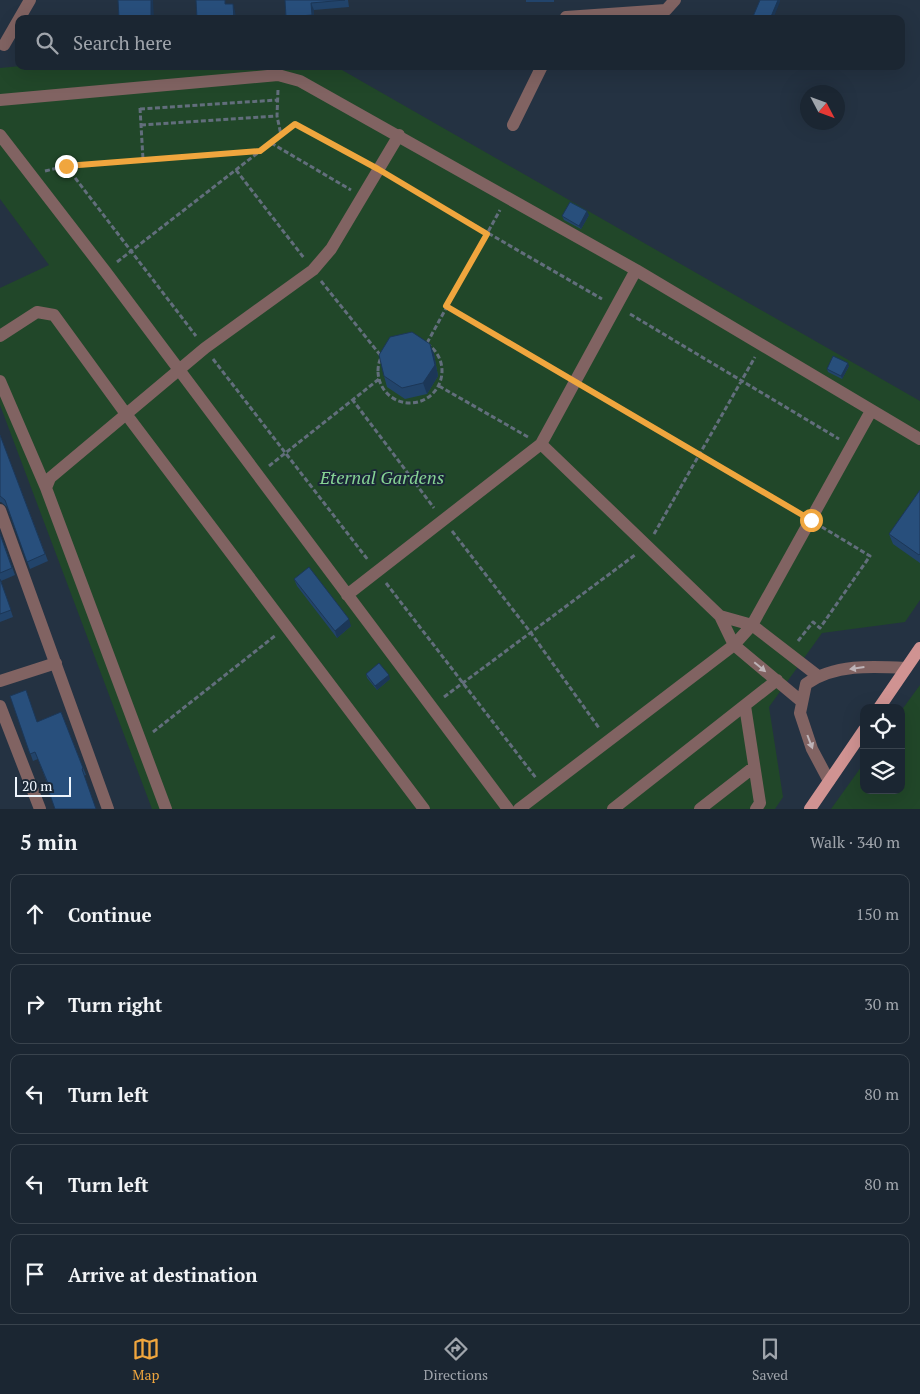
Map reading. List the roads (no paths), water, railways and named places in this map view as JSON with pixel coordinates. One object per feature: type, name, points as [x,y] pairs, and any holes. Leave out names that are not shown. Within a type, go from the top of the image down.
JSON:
[{"type":"main road","points":[[882,704],[920,648]]},
{"type":"main road","points":[[810,809],[860,736]]},
{"type":"street","points":[[21,15],[30,0]]},
{"type":"street","points":[[595,15],[666,10],[675,0]]},
{"type":"street","points":[[4,45],[15,26]]},
{"type":"street","points":[[513,125],[540,70]]},
{"type":"street","points":[[0,100],[278,75],[300,81],[636,270],[920,439]]},
{"type":"street","points":[[0,135],[105,271],[178,371],[508,809]]},
{"type":"street","points":[[46,488],[50,478],[206,348],[313,270],[331,249],[399,135]]},
{"type":"street","points":[[347,595],[376,570],[541,444],[636,270]]},
{"type":"street","points":[[0,336],[37,312],[54,315],[126,414],[424,809]]},
{"type":"street","points":[[0,381],[46,488],[166,809]]},
{"type":"street","points":[[519,809],[734,645],[752,625],[871,411]]},
{"type":"street","points":[[541,444],[720,616],[734,645],[802,700]]},
{"type":"street","points":[[0,510],[108,809]]},
{"type":"street","points":[[720,616],[752,625],[818,676]]},
{"type":"street","points":[[0,681],[56,663]]},
{"type":"street","points":[[829,782],[812,749],[800,713],[806,684],[818,676],[872,666],[906,668]]},
{"type":"street","points":[[613,809],[777,680]]},
{"type":"street","points":[[745,706],[760,803],[756,809]]},
{"type":"street","points":[[1,709],[40,809]]},
{"type":"street","points":[[700,809],[754,767]]},
{"type":"park label","name":"Eternal Gardens","points":[[382,477]]}]
